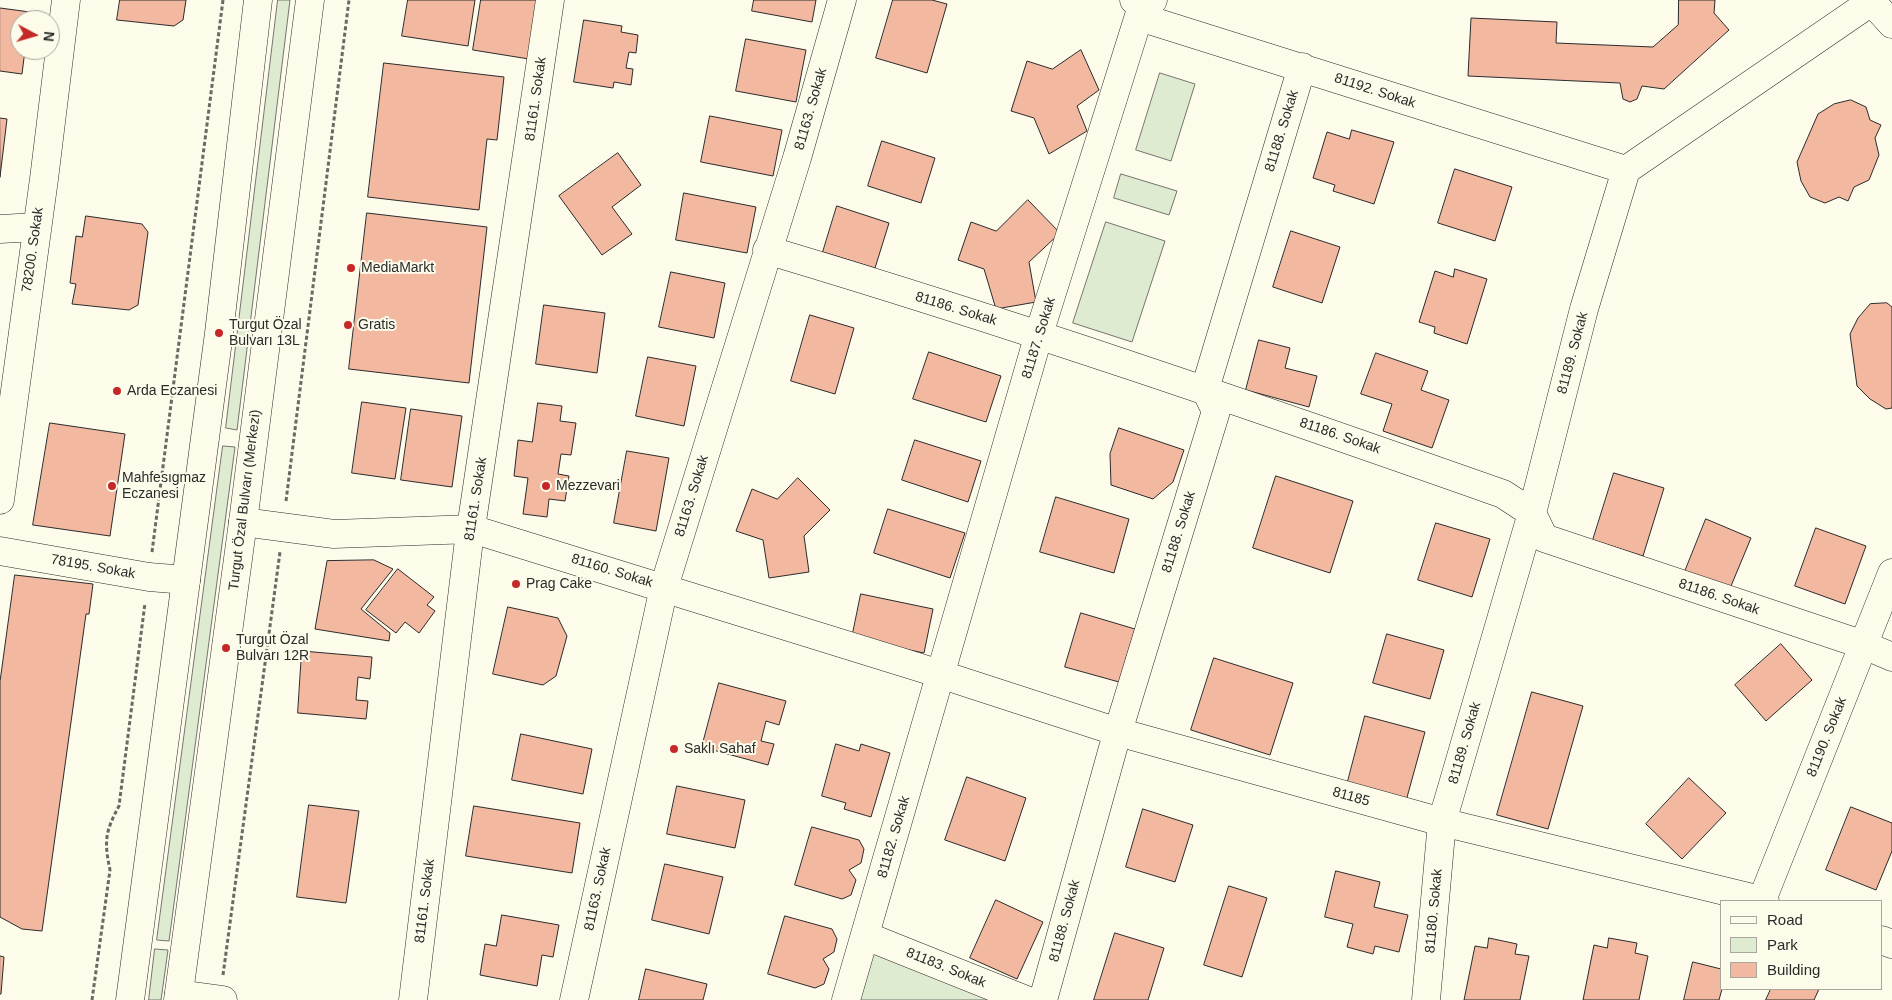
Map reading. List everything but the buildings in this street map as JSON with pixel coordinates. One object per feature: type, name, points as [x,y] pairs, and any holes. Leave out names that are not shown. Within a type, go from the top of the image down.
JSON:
[{"type":"street","name":"78200. Sokak","points":[[0,500],[66,0]]},
{"type":"street","points":[[130,1000],[218,342],[258,0]]},
{"type":"street","name":"Turgut Özal Bulvarı (Merkezi)","points":[[179,997],[243,522],[310,0]]},
{"type":"street","name":"81161. Sokak","points":[[413,1000],[472,529],[550,0]]},
{"type":"street","name":"81163. Sokak","points":[[574,1000],[664,587],[797,158],[842,0]]},
{"type":"street","name":"81192. Sokak","points":[[1144,1],[1152,21],[1626,170]]},
{"type":"street","name":"81187. Sokak","points":[[942,674],[1039,334],[1144,1]]},
{"type":"street","points":[[1626,170],[1871,1],[1892,24]]},
{"type":"street","name":"81188. Sokak","points":[[1044,1000],[1118,732],[1216,411],[1205,389],[1302,67]]},
{"type":"street","name":"81189. Sokak","points":[[1442,822],[1532,512],[1584,309],[1626,170]]},
{"type":"street","points":[[0,229],[36,227]]},
{"type":"street","name":"81186. Sokak","points":[[767,250],[1039,334],[1205,389],[1503,494],[1532,512],[1544,538],[1864,645],[1892,658]]},
{"type":"street","name":"81160. Sokak","points":[[243,522],[334,534],[472,529],[942,674]]},
{"type":"street","name":"78195. Sokak","points":[[0,551],[149,577],[186,580]]},
{"type":"street","name":"81190. Sokak","points":[[1764,900],[1892,573]]},
{"type":"street","name":"81185","points":[[942,674],[1118,732],[1442,822],[1760,900]]},
{"type":"street","name":"81182. Sokak","points":[[846,1000],[942,674]]},
{"type":"street","name":"81180. Sokak","points":[[1426,1000],[1442,822]]},
{"type":"street","name":"81183. Sokak","points":[[866,936],[1026,1000]]},
{"type":"street","points":[[179,997],[223,991]]},
{"type":"path","points":[[151,556],[223,0]]},
{"type":"path","points":[[286,502],[349,0]]},
{"type":"path","points":[[223,991],[280,553]]},
{"type":"path","points":[[92,1000],[110,870],[106,849],[108,827],[119,806],[146,598]]},
{"type":"green space","points":[[278,0],[290,0],[237,430],[226,428]]},
{"type":"green space","points":[[1160,73],[1195,84],[1171,161],[1136,150]]},
{"type":"green space","points":[[1121,174],[1177,191],[1169,215],[1114,198]]},
{"type":"green space","points":[[1106,222],[1165,241],[1132,342],[1073,323]]},
{"type":"green space","points":[[223,446],[235,447],[169,941],[157,940]]},
{"type":"green space","points":[[155,949],[168,950],[161,1000],[149,1000]]},
{"type":"green space","points":[[872,951],[1008,1000],[858,1000]]},
{"type":"place","name":"MediaMarkt","points":[[351,268]]},
{"type":"place","name":"Gratis","points":[[348,325]]},
{"type":"place","name":"Turgut Özal Bulvarı 13L","points":[[219,333]]},
{"type":"place","name":"Arda Eczanesi","points":[[117,391]]},
{"type":"place","name":"Mahfesıgmaz Eczanesi","points":[[112,486]]},
{"type":"place","name":"Mezzevari","points":[[546,486]]},
{"type":"place","name":"Prag Cake","points":[[516,584]]},
{"type":"place","name":"Turgut Özal Bulvarı 12R","points":[[226,648]]},
{"type":"place","name":"Saklı Sahaf","points":[[674,749]]}]
